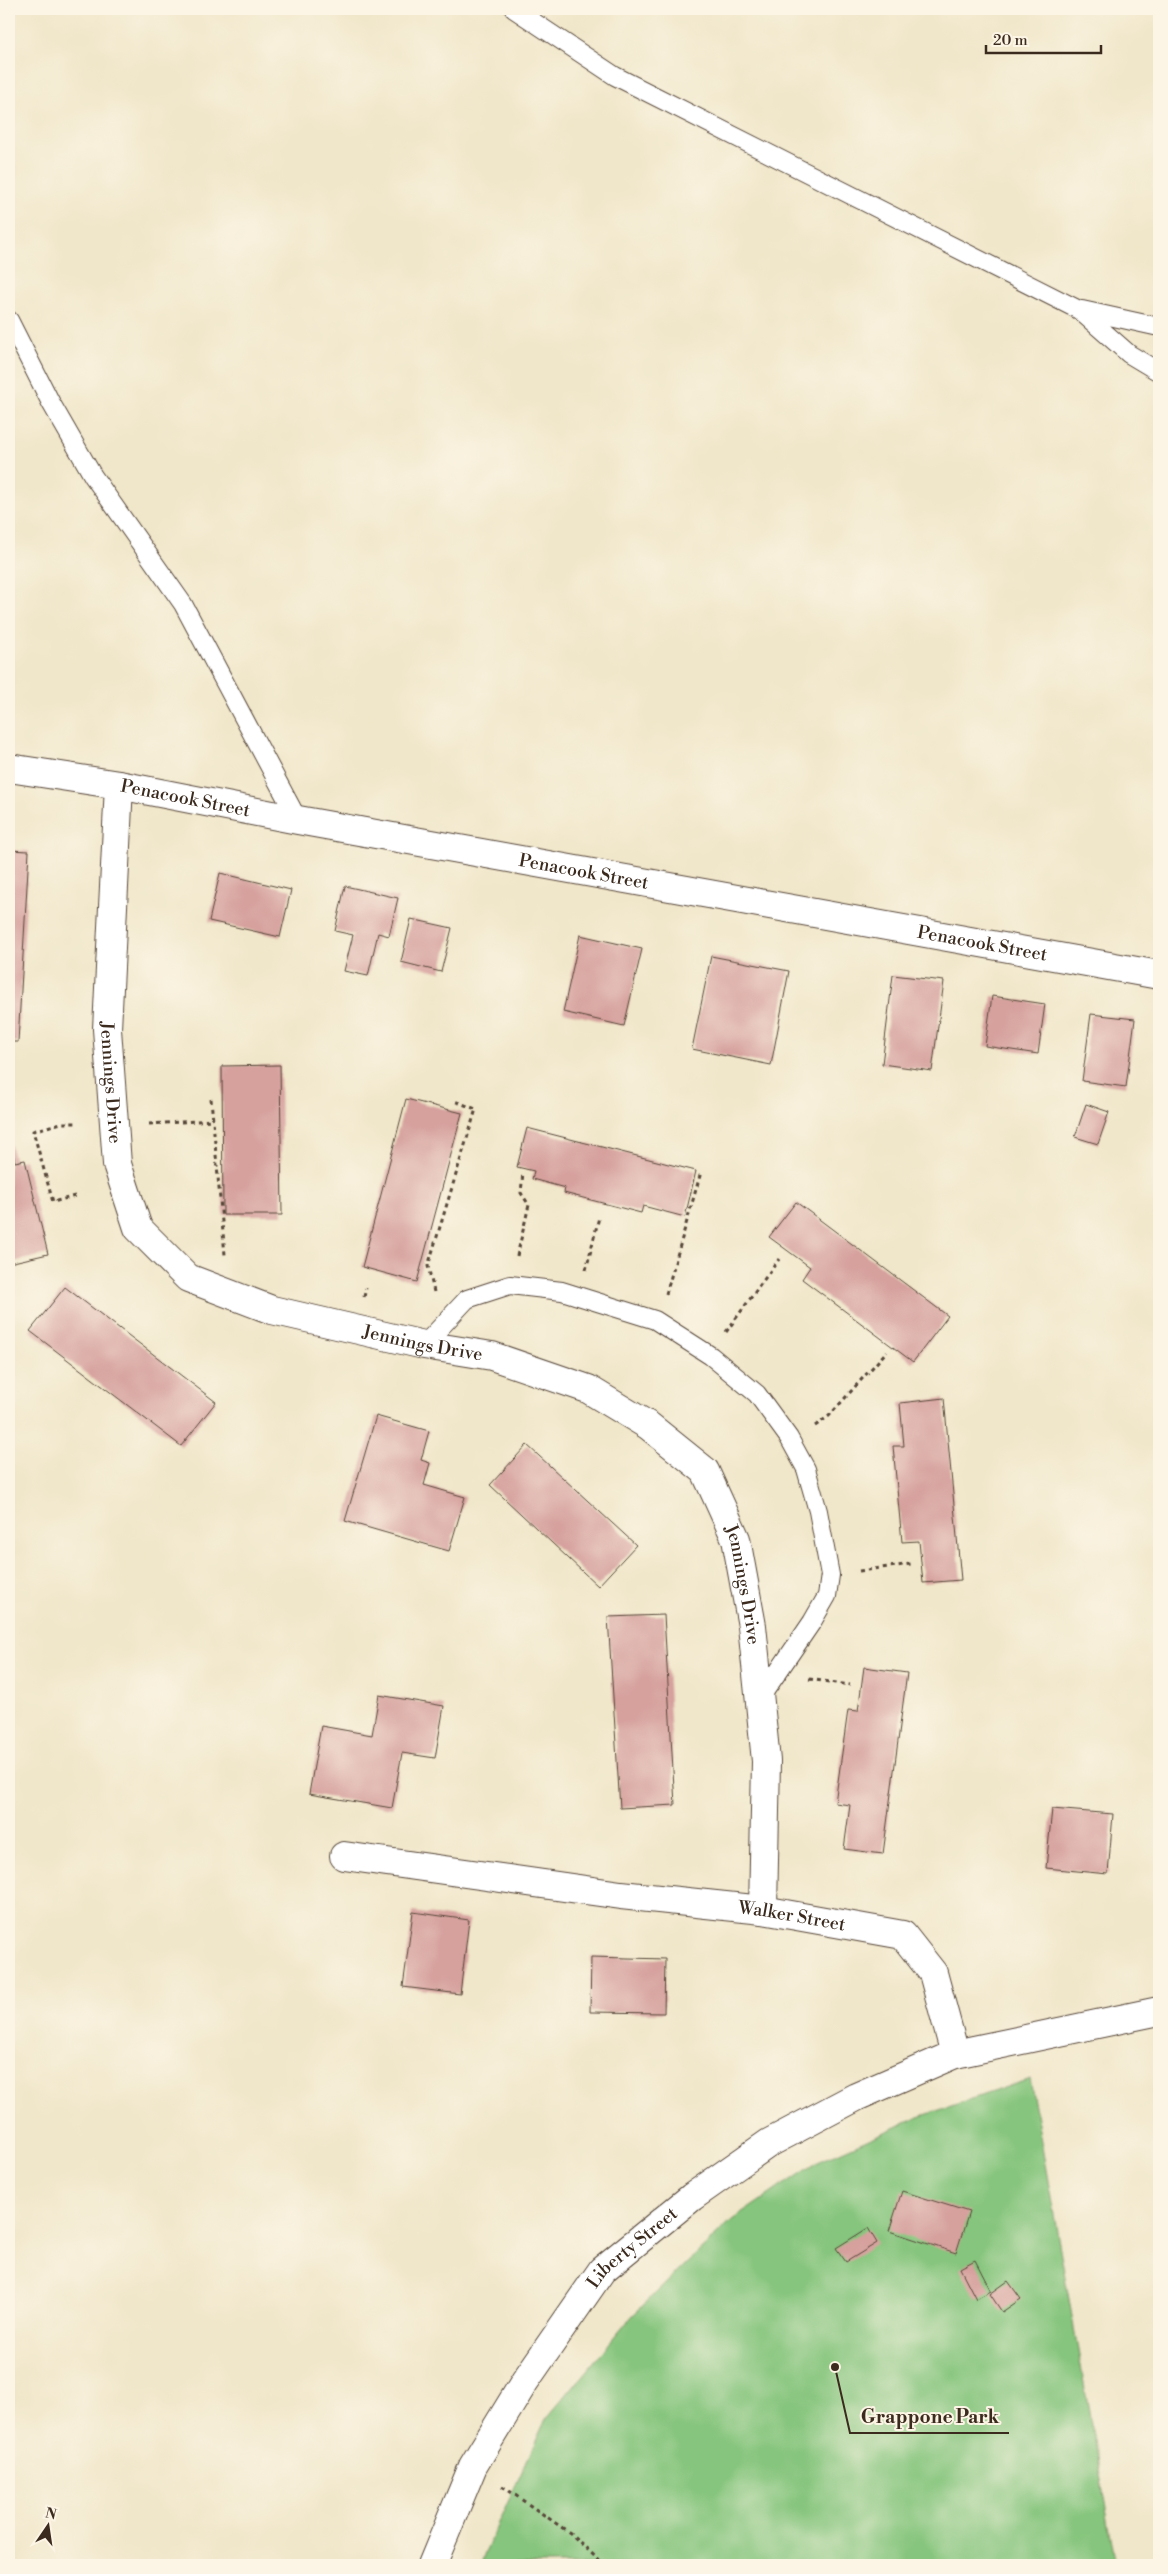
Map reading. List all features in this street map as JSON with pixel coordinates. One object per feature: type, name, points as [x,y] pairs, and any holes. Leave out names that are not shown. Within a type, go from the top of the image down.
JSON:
[{"type":"street","name":"Penacook Street","points":[[9,768],[119,785],[298,820],[1159,975]]},
{"type":"street","name":"Jennings Drive","points":[[119,785],[107,1030],[117,1164],[138,1228],[188,1278],[272,1310],[424,1345],[492,1356],[588,1388],[649,1426],[705,1471],[736,1539],[752,1626],[766,1760],[763,1910]]},
{"type":"street","name":"Walker Street","points":[[344,1856],[621,1895],[763,1910],[903,1935],[933,1973],[955,2054]]},
{"type":"street","points":[[955,2054],[1159,2011]]},
{"type":"street","name":"Liberty Street","points":[[432,2565],[473,2466],[525,2381],[602,2270],[692,2197],[769,2142],[856,2098],[955,2054]]},
{"type":"lane","points":[[514,9],[615,76],[1079,310],[1129,354],[1159,372]]},
{"type":"lane","points":[[1079,310],[1159,327]]},
{"type":"lane","points":[[9,320],[51,403],[93,476],[183,604],[298,820]]},
{"type":"lane","points":[[424,1345],[466,1299],[510,1285],[562,1291],[655,1320],[711,1356],[757,1394],[792,1442],[806,1469],[818,1511],[830,1575],[826,1596],[760,1698]]},
{"type":"path","points":[[212,1099],[227,1293]]},
{"type":"path","points":[[444,1323],[428,1266],[476,1109],[454,1101]]},
{"type":"path","points":[[145,1124],[213,1120]]},
{"type":"path","points":[[75,1196],[53,1202],[33,1132],[61,1123],[77,1123]]},
{"type":"path","points":[[510,1285],[528,1205],[521,1193],[523,1172]]},
{"type":"path","points":[[655,1320],[671,1283],[701,1172]]},
{"type":"path","points":[[579,1296],[599,1217]]},
{"type":"path","points":[[711,1356],[737,1316],[779,1260]]},
{"type":"path","points":[[792,1442],[828,1416],[887,1351]]},
{"type":"path","points":[[830,1575],[910,1564]]},
{"type":"path","points":[[781,1667],[816,1682],[850,1685]]},
{"type":"path","points":[[473,2466],[570,2533],[604,2565]]},
{"type":"green space","points":[[1030,2079],[1116,2565],[481,2565],[486,2550],[546,2419],[633,2315],[732,2220],[817,2162],[919,2117]]},
{"type":"building","points":[[9,850],[29,851],[18,1042],[9,1042]]},
{"type":"building","points":[[220,873],[291,890],[280,937],[209,921]]},
{"type":"building","points":[[345,886],[398,898],[389,936],[378,933],[368,976],[344,971],[353,935],[335,931]]},
{"type":"building","points":[[411,919],[452,928],[441,972],[401,962]]},
{"type":"building","points":[[580,935],[642,949],[624,1026],[563,1012]]},
{"type":"building","points":[[711,956],[789,971],[771,1065],[692,1049]]},
{"type":"building","points":[[893,975],[944,981],[932,1071],[882,1064]]},
{"type":"building","points":[[992,996],[1045,1004],[1038,1054],[985,1046]]},
{"type":"building","points":[[1091,1014],[1135,1019],[1126,1087],[1082,1081]]},
{"type":"building","points":[[280,1065],[282,1215],[223,1215],[222,1066]]},
{"type":"building","points":[[406,1099],[462,1113],[417,1282],[362,1267]]},
{"type":"building","points":[[1086,1104],[1109,1112],[1098,1144],[1075,1137]]},
{"type":"building","points":[[527,1128],[696,1171],[685,1217],[643,1206],[641,1213],[564,1193],[565,1188],[532,1179],[534,1171],[517,1167]]},
{"type":"building","points":[[9,1138],[15,1162],[25,1160],[48,1254],[9,1263]]},
{"type":"building","points":[[796,1202],[948,1316],[913,1362],[802,1279],[810,1267],[769,1237]]},
{"type":"building","points":[[65,1287],[216,1402],[181,1446],[30,1331]]},
{"type":"building","points":[[944,1398],[961,1580],[923,1583],[919,1541],[902,1542],[893,1446],[904,1446],[900,1403]]},
{"type":"building","points":[[376,1416],[429,1431],[421,1460],[430,1463],[424,1485],[465,1497],[449,1551],[345,1521]]},
{"type":"building","points":[[527,1445],[636,1545],[598,1586],[490,1485]]},
{"type":"building","points":[[664,1615],[675,1805],[620,1808],[608,1617]]},
{"type":"building","points":[[864,1667],[907,1673],[883,1854],[844,1849],[850,1805],[835,1803],[848,1710],[858,1711]]},
{"type":"building","points":[[379,1695],[444,1706],[435,1758],[402,1753],[392,1808],[309,1794],[321,1726],[372,1735]]},
{"type":"building","points":[[1052,1809],[1113,1814],[1108,1874],[1046,1868]]},
{"type":"building","points":[[413,1912],[469,1920],[460,1994],[403,1987]]},
{"type":"building","points":[[591,1957],[665,1959],[664,2013],[590,2012]]},
{"type":"building","points":[[902,2191],[969,2212],[956,2253],[889,2231]]},
{"type":"building","points":[[868,2228],[877,2243],[846,2262],[836,2248]]},
{"type":"building","points":[[975,2260],[991,2291],[976,2299],[960,2268]]},
{"type":"building","points":[[1008,2281],[1021,2299],[1002,2312],[990,2294]]},
{"type":"place","name":"Grappone Park","points":[[835,2367]]}]
